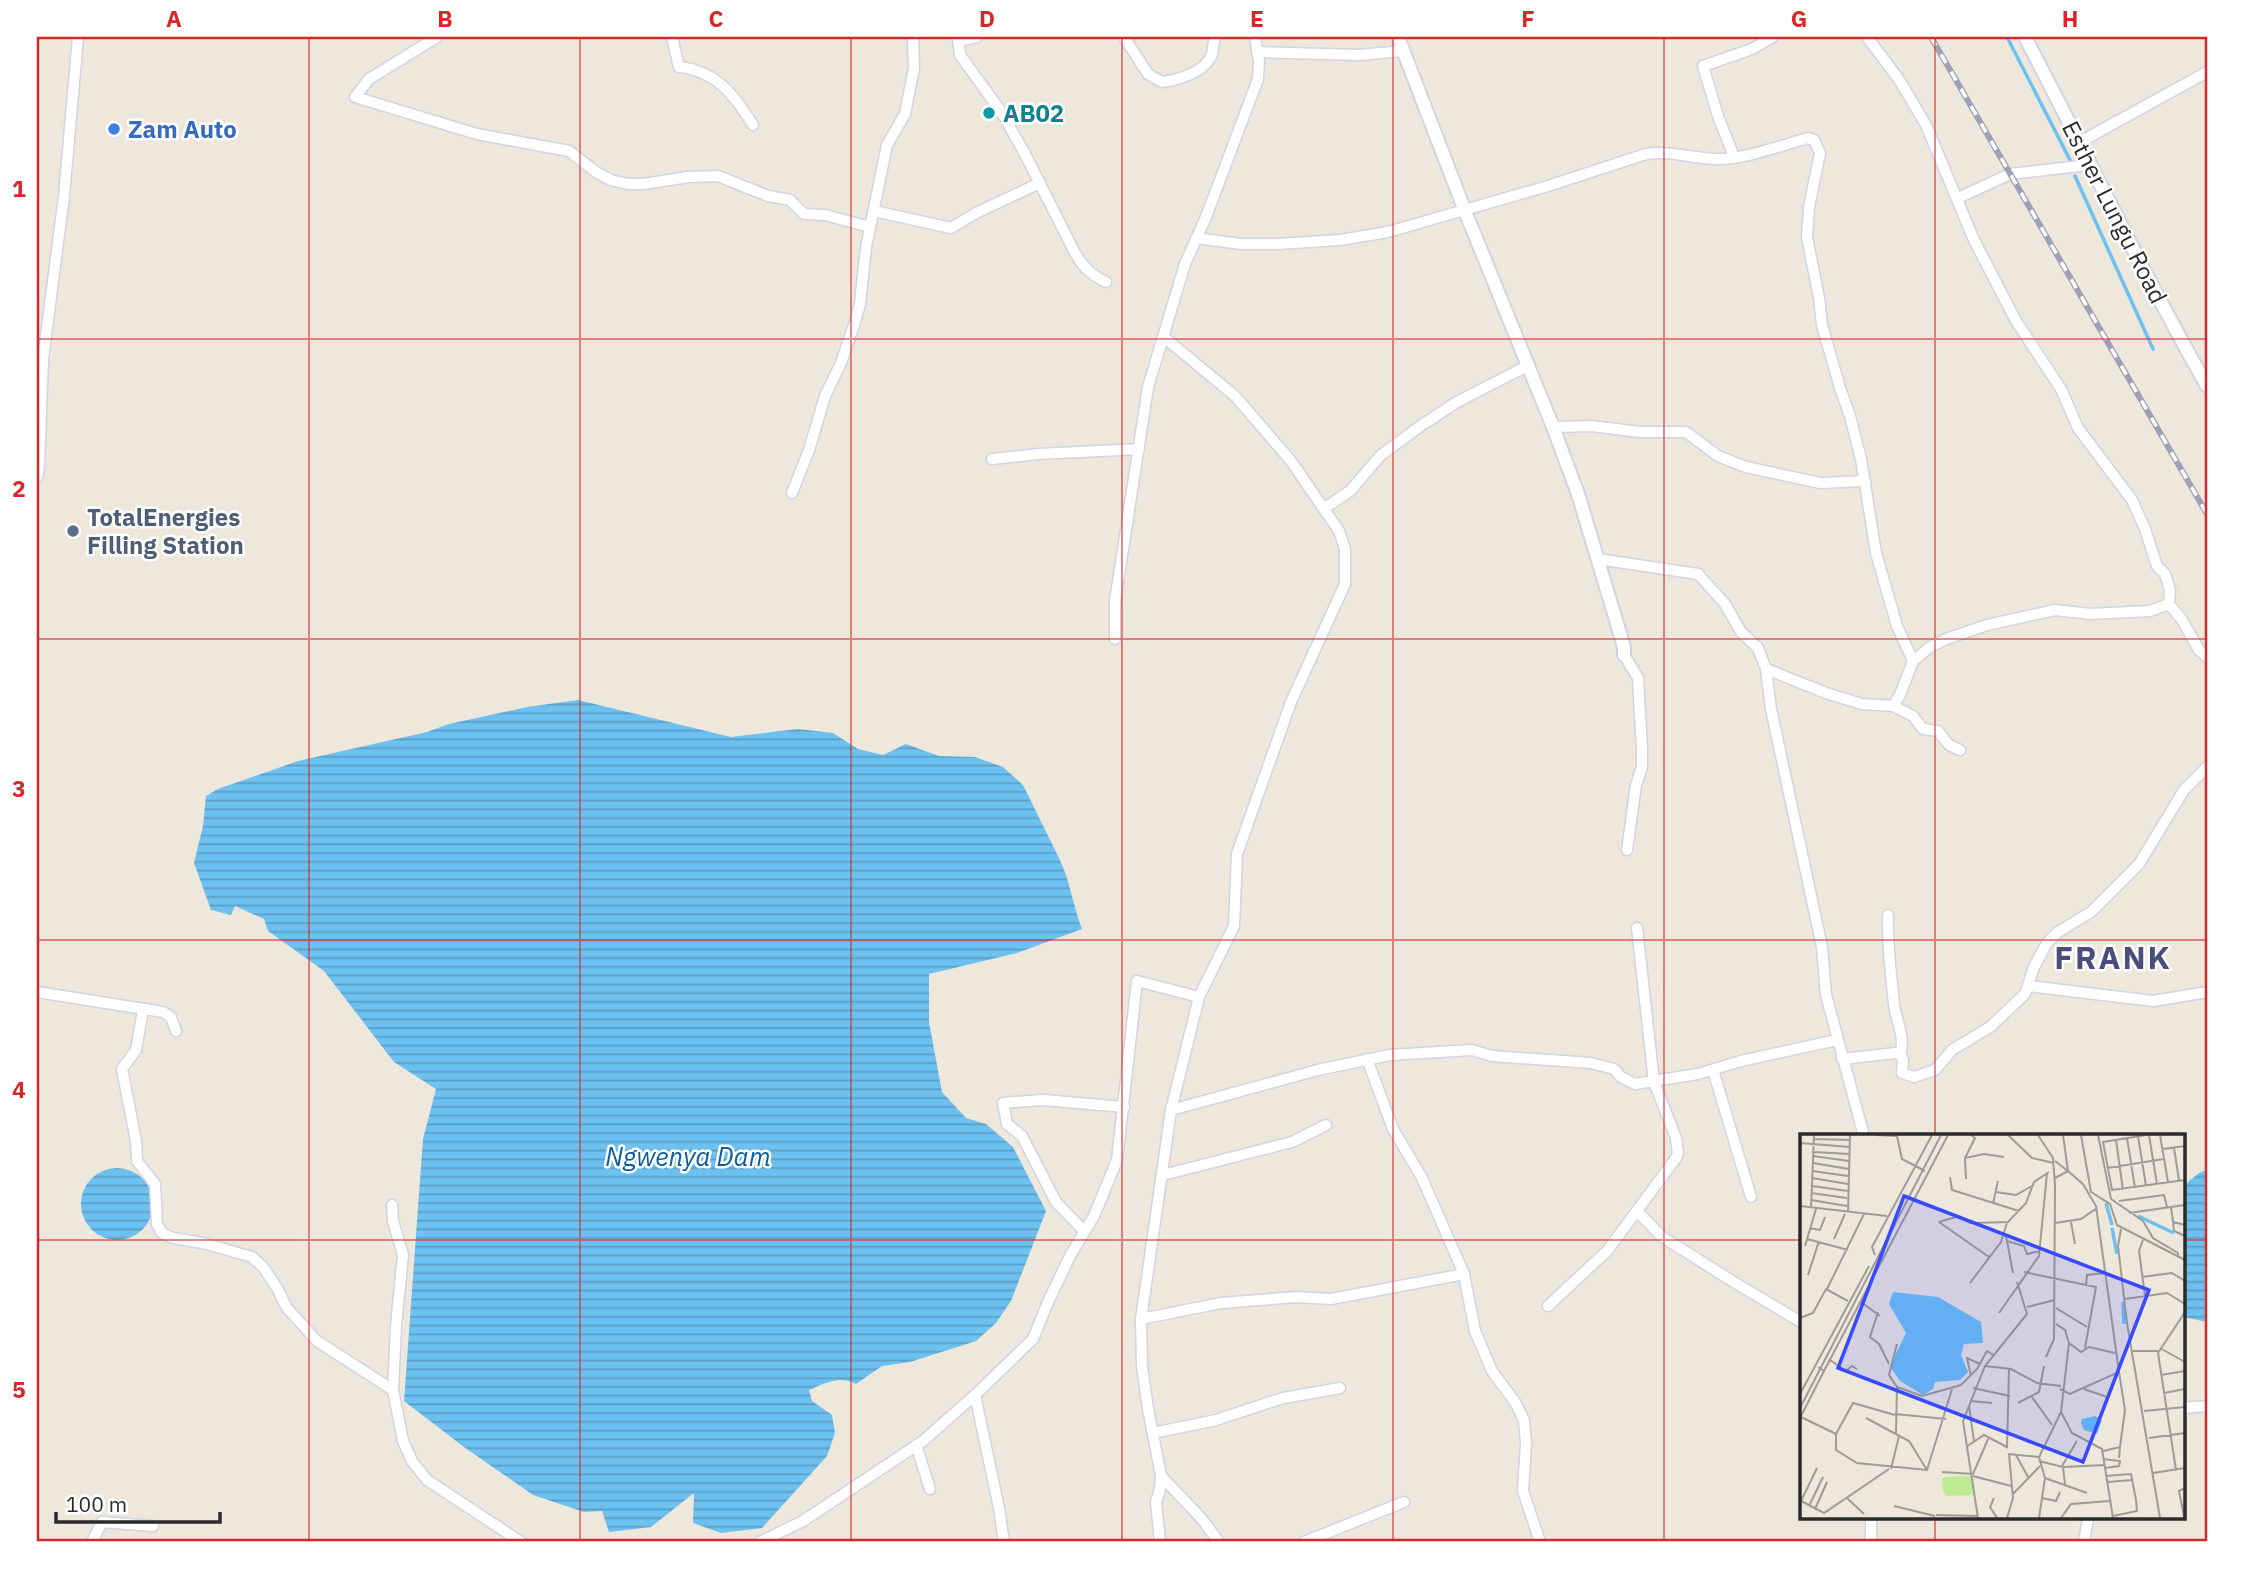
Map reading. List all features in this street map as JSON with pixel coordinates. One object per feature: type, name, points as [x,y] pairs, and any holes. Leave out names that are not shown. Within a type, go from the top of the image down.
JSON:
[{"type":"street","points":[[37,477],[43,359],[64,196],[78,37]]},
{"type":"street","points":[[437,37],[369,79],[355,96],[477,134],[569,151],[611,180],[644,184],[688,177],[718,176],[768,196],[790,200],[804,214],[825,215],[870,227]]},
{"type":"street","points":[[672,37],[677,64],[699,69],[710,75],[727,89],[754,125]]},
{"type":"street","points":[[792,493],[825,396],[841,363],[855,322],[870,227],[887,145],[905,114],[914,68],[913,37]]},
{"type":"street","points":[[977,37],[963,40],[957,38],[960,55],[994,100],[1083,266],[1092,275],[1106,282]]},
{"type":"street","points":[[1124,37],[1148,74],[1162,82],[1198,70],[1212,55],[1216,37]]},
{"type":"street","points":[[1115,639],[1115,601],[1149,387],[1177,289],[1258,79],[1255,37]]},
{"type":"street","points":[[1398,37],[1553,427],[1578,494],[1624,655],[1638,678],[1642,766],[1636,785],[1627,850]]},
{"type":"street","points":[[1734,157],[1703,66],[1752,49],[1773,37]]},
{"type":"street","points":[[1867,37],[1898,78],[1926,125],[1974,240],[2016,321],[2061,389],[2078,428],[2132,500],[2157,566],[2165,574],[2170,590],[2169,604],[2182,620],[2199,650],[2207,657]]},
{"type":"street","name":"Esther Lungu Road","points":[[2025,37],[2207,386]]},
{"type":"street","points":[[1257,52],[1359,55],[1403,51]]},
{"type":"street","points":[[2080,142],[2207,72]]},
{"type":"street","points":[[1196,239],[1241,244],[1340,240],[1388,232],[1465,211],[1646,154],[1675,152],[1706,159],[1725,159],[1808,138],[1814,140],[1819,146],[1820,159],[1813,181],[1807,237],[1822,325],[1850,416],[1865,481],[1876,553],[1897,626],[1913,661]]},
{"type":"street","points":[[1958,198],[2010,174],[2090,165]]},
{"type":"street","points":[[874,211],[951,228],[976,213],[1040,183]]},
{"type":"street","points":[[1160,1542],[1156,1502],[1161,1476],[1142,1366],[1141,1319],[1171,1110],[1199,997],[1234,926],[1237,854],[1291,702],[1345,584],[1345,550],[1339,531],[1291,461],[1235,396],[1165,338]]},
{"type":"street","points":[[1325,508],[1350,491],[1381,455],[1422,425],[1457,402],[1529,365]]},
{"type":"street","points":[[1553,427],[1591,426],[1640,432],[1686,432],[1718,456],[1746,467],[1820,483],[1865,481]]},
{"type":"street","points":[[992,459],[1139,449]]},
{"type":"street","points":[[1598,559],[1698,574],[1725,604],[1741,632],[1758,648],[1766,669],[1771,709],[1822,947],[1826,995],[1863,1134]]},
{"type":"street","points":[[1894,706],[1913,661],[1930,647],[1946,639],[1998,622],[2055,610],[2091,614],[2150,611],[2169,604]]},
{"type":"street","points":[[1766,669],[1861,705],[1894,706],[1913,716],[1923,729],[1938,730],[1949,746],[1961,750]]},
{"type":"street","points":[[1900,1054],[1903,1059],[1902,1073],[1914,1077],[1935,1070],[1952,1050],[1990,1027],[2025,994],[2034,967],[2047,943],[2058,932],[2091,912],[2139,864],[2183,790],[2207,768]]},
{"type":"street","points":[[1888,915],[1894,1008],[1903,1046],[1900,1054]]},
{"type":"street","points":[[1548,1306],[1607,1251],[1678,1153],[1676,1138],[1654,1082],[1637,928]]},
{"type":"street","points":[[760,1542],[803,1521],[916,1445],[975,1395],[1033,1339],[1048,1302],[1094,1216],[1117,1160],[1137,981],[1199,997]]},
{"type":"street","points":[[2029,986],[2153,1001],[2207,992]]},
{"type":"street","points":[[37,992],[163,1012],[171,1017],[176,1031]]},
{"type":"street","points":[[143,1010],[136,1050],[122,1069],[136,1141],[137,1161],[155,1184],[157,1224],[162,1233],[252,1257],[277,1287],[287,1308],[317,1341],[393,1390]]},
{"type":"street","points":[[1171,1110],[1318,1070],[1416,1052],[1472,1049],[1492,1056],[1591,1063],[1614,1069],[1621,1077],[1635,1083],[1654,1082],[1713,1070],[1741,1061],[1837,1040]]},
{"type":"street","points":[[1842,1059],[1900,1054]]},
{"type":"street","points":[[1367,1059],[1393,1129],[1422,1178],[1464,1274],[1475,1331],[1492,1371],[1515,1402],[1524,1420],[1526,1443],[1523,1491],[1540,1542]]},
{"type":"street","points":[[1713,1070],[1751,1197]]},
{"type":"street","points":[[1084,1231],[1056,1202],[1023,1136],[1007,1124],[1003,1103],[1043,1100],[1124,1107]]},
{"type":"street","points":[[1163,1175],[1292,1142],[1326,1125]]},
{"type":"street","points":[[392,1205],[393,1221],[403,1255],[393,1390],[403,1441],[412,1461],[427,1479],[521,1542]]},
{"type":"street","points":[[1637,1211],[1661,1236],[1800,1321]]},
{"type":"street","points":[[1141,1319],[1221,1303],[1296,1297],[1331,1299],[1464,1274]]},
{"type":"street","points":[[1153,1433],[1216,1420],[1283,1398],[1340,1388]]},
{"type":"street","points":[[975,1395],[1004,1542]]},
{"type":"street","points":[[2184,1408],[2207,1406]]},
{"type":"street","points":[[916,1445],[930,1489]]},
{"type":"street","points":[[1161,1476],[1201,1518],[1219,1542]]},
{"type":"street","points":[[1304,1542],[1404,1502]]},
{"type":"street","points":[[1871,1520],[1871,1542]]},
{"type":"street","points":[[2084,1542],[2088,1520]]},
{"type":"street","points":[[92,1542],[102,1522],[153,1526]]},
{"type":"water","name":"Ngwenya Dam","points":[[578,700],[731,737],[798,729],[833,733],[858,749],[883,755],[906,744],[939,756],[975,757],[1003,767],[1023,785],[1059,858],[1082,929],[1017,953],[929,974],[929,1022],[942,1092],[966,1118],[986,1124],[1013,1147],[1046,1211],[1011,1301],[996,1323],[976,1341],[910,1362],[882,1366],[856,1384],[838,1380],[809,1390],[812,1401],[832,1415],[835,1433],[827,1456],[762,1528],[721,1533],[693,1523],[694,1493],[651,1527],[609,1532],[602,1511],[584,1512],[533,1495],[404,1401],[423,1139],[436,1089],[394,1062],[324,971],[268,931],[264,919],[235,906],[231,915],[211,910],[194,863],[203,826],[206,796],[218,789],[298,761],[527,707]]},
{"type":"water","points":[[110,1168],[124,1168],[143,1178],[153,1197],[153,1211],[143,1230],[124,1240],[110,1240],[91,1230],[81,1211],[81,1197],[91,1178]]},
{"type":"water","points":[[2207,1170],[2207,1322],[2184,1317],[2184,1185]]},
{"type":"waterway","points":[[2007,37],[2070,160]]},
{"type":"waterway","points":[[2075,176],[2153,349]]},
{"type":"railway","points":[[1931,37],[2207,514]]},
{"type":"place","name":"AB02","points":[[989,113]]},
{"type":"place","name":"Zam Auto","points":[[114,129]]},
{"type":"place","name":"TotalEnergies Filling Station","points":[[73,531]]},
{"type":"district","name":"FRANK","points":[[2113,957]]}]
